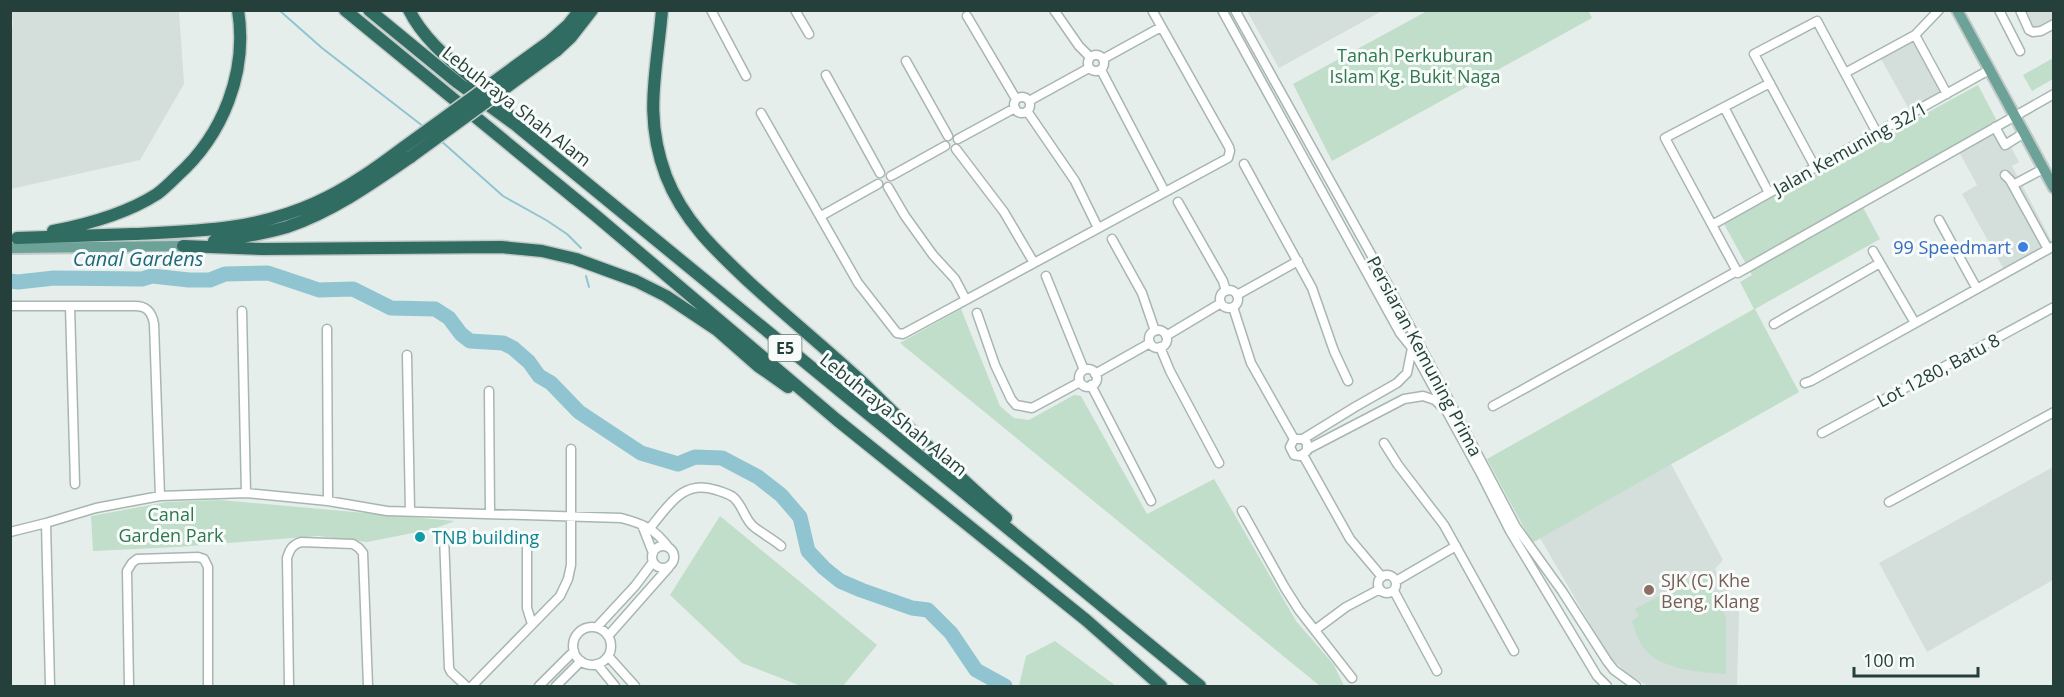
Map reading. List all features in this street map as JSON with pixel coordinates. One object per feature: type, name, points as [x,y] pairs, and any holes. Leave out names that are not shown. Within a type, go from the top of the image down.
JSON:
[{"type":"highway","points":[[13,242],[111,216],[159,193],[184,170],[205,147],[223,115],[234,85],[240,55],[238,10]]},
{"type":"highway","name":"Lebuhraya Shah Alam","points":[[345,10],[604,223],[837,420],[1059,597],[1161,687]]},
{"type":"highway","name":"Lebuhraya Shah Alam","points":[[369,10],[458,83],[518,126],[1200,687]]},
{"type":"highway","points":[[409,10],[421,31],[432,44],[499,102],[518,126]]},
{"type":"highway","points":[[553,46],[580,10]]},
{"type":"highway","points":[[183,246],[250,236],[286,227],[360,190],[408,152],[577,31],[592,10]]},
{"type":"highway","points":[[662,10],[652,88],[653,113],[659,153],[665,174],[687,217],[716,251],[860,380],[990,505],[1030,540],[1055,570]]},
{"type":"highway","points":[[13,242],[236,228],[262,222],[316,202],[408,152]]},
{"type":"highway","points":[[183,246],[263,249],[501,247],[576,259],[636,280],[690,310],[758,366],[837,420]]},
{"type":"main road","points":[[1957,10],[2054,188]]},
{"type":"main road","points":[[13,242],[183,246]]},
{"type":"street","points":[[711,10],[746,76]]},
{"type":"street","points":[[795,10],[809,34]]},
{"type":"street","points":[[1053,10],[1079,46],[1090,57]]},
{"type":"street","points":[[761,112],[858,283],[900,335],[1228,158],[1230,151],[1226,140],[1152,10]]},
{"type":"street","name":"Persiaran Kemuning Prima","points":[[1222,10],[1400,333],[1412,348],[1510,531],[1596,676],[1607,687]]},
{"type":"street","name":"Persiaran Kemuning Prima","points":[[1236,10],[1387,283],[1516,527],[1554,579],[1607,662],[1636,687]]},
{"type":"street","points":[[1845,73],[1915,35],[1939,10]]},
{"type":"street","points":[[1999,10],[2020,51]]},
{"type":"street","points":[[2020,10],[2033,32],[2041,31],[2054,24]]},
{"type":"street","points":[[967,16],[1020,112],[1027,111]]},
{"type":"street","points":[[1815,167],[1754,54],[1816,21],[1877,133]]},
{"type":"street","points":[[1103,59],[1161,27]]},
{"type":"street","points":[[1915,35],[1947,94]]},
{"type":"street","points":[[1089,68],[1096,72],[1104,66],[1103,59],[1097,55],[1090,57]]},
{"type":"street","points":[[1089,68],[1090,57]]},
{"type":"street","points":[[906,61],[948,136]]},
{"type":"street","points":[[1029,101],[1089,68]]},
{"type":"street","points":[[1101,70],[1165,192]]},
{"type":"street","name":"Jalan Kemuning 32/1","points":[[1712,225],[1989,70]]},
{"type":"street","points":[[826,75],[880,173]]},
{"type":"street","points":[[1737,271],[1665,138],[1770,83]]},
{"type":"street","points":[[958,140],[1016,104],[1023,97],[1029,101]]},
{"type":"street","points":[[1492,406],[1737,271],[1738,273],[2015,116],[2052,98]]},
{"type":"street","points":[[1027,111],[1029,101]]},
{"type":"street","points":[[1724,107],[1769,193]]},
{"type":"street","points":[[1027,111],[1075,181],[1098,228]]},
{"type":"street","points":[[1995,127],[2005,145],[2025,134]]},
{"type":"street","points":[[945,146],[951,151],[959,146],[958,140],[952,135],[948,136]]},
{"type":"street","points":[[945,146],[948,136]]},
{"type":"street","points":[[891,176],[945,146]]},
{"type":"street","points":[[956,149],[1004,212],[1034,263]]},
{"type":"street","points":[[1244,164],[1312,288],[1334,351],[1348,381]]},
{"type":"street","points":[[2013,185],[2043,169]]},
{"type":"street","points":[[880,173],[885,172],[891,176]]},
{"type":"street","points":[[880,173],[877,177],[878,184],[881,187],[888,187]]},
{"type":"street","points":[[1804,383],[2051,247],[2013,185],[2004,175]]},
{"type":"street","points":[[888,187],[891,183],[891,176]]},
{"type":"street","points":[[821,216],[878,184]]},
{"type":"street","points":[[888,187],[905,216],[933,255],[955,279],[966,300]]},
{"type":"street","points":[[1178,202],[1223,281],[1226,291]]},
{"type":"street","points":[[1939,220],[1977,289]]},
{"type":"street","points":[[1112,239],[1142,293],[1155,331]]},
{"type":"street","points":[[1873,251],[1915,323]]},
{"type":"street","points":[[1237,296],[1298,261]]},
{"type":"street","points":[[1774,324],[1880,263]]},
{"type":"street","points":[[1046,276],[1084,370]]},
{"type":"street","points":[[1221,303],[1228,308],[1233,307],[1238,301],[1237,296],[1231,291],[1226,291]]},
{"type":"street","points":[[1221,303],[1222,295],[1226,291]]},
{"type":"street","points":[[1160,347],[1165,342],[1166,336],[1221,303]]},
{"type":"street","points":[[10,306],[144,306],[153,316],[160,496]]},
{"type":"street","points":[[70,306],[75,484]]},
{"type":"street","points":[[1233,307],[1251,363],[1299,439],[1307,443],[1305,452],[1350,538],[1382,577]]},
{"type":"street","name":"Lot 1280, Batu 8","points":[[1822,433],[2054,307]]},
{"type":"street","points":[[242,311],[246,493]]},
{"type":"street","points":[[977,313],[995,365],[1016,405],[1032,408],[1080,382]]},
{"type":"street","points":[[327,329],[328,501]]},
{"type":"street","points":[[1150,343],[1150,335],[1155,331],[1161,331],[1166,336]]},
{"type":"street","points":[[1150,343],[1160,347]]},
{"type":"street","points":[[1095,374],[1150,343]]},
{"type":"street","points":[[1160,347],[1170,371],[1219,463]]},
{"type":"street","points":[[1412,348],[1407,373],[1397,383],[1299,439],[1290,447],[1292,453],[1297,456],[1404,399],[1424,396],[1435,400],[1449,415]]},
{"type":"street","points":[[407,355],[410,511]]},
{"type":"street","points":[[1084,370],[1092,370],[1095,374],[1096,379],[1091,385],[1086,386],[1080,382],[1080,374],[1084,370]]},
{"type":"street","points":[[1091,385],[1151,501]]},
{"type":"street","points":[[489,391],[490,514]]},
{"type":"street","points":[[1375,397],[1382,411]]},
{"type":"street","points":[[1889,502],[2054,412]]},
{"type":"street","points":[[1384,443],[1444,525],[1514,651]]},
{"type":"street","points":[[472,687],[560,596],[568,579],[572,548],[571,449]]},
{"type":"street","points":[[646,527],[690,487],[703,486],[732,496],[755,528],[781,546]]},
{"type":"street","points":[[10,532],[46,524],[96,508],[160,496],[246,493],[328,501],[387,511],[621,518],[656,532],[674,558],[669,567],[608,636]]},
{"type":"street","points":[[1242,511],[1285,588],[1352,678]]},
{"type":"street","points":[[46,524],[50,687]]},
{"type":"street","points":[[646,527],[653,557],[660,568],[669,567]]},
{"type":"street","points":[[444,536],[448,668],[466,687]]},
{"type":"street","points":[[289,687],[287,558],[294,544],[301,542],[353,544],[363,553],[368,687]]},
{"type":"street","points":[[527,542],[527,608],[532,624]]},
{"type":"street","points":[[1396,581],[1455,546]]},
{"type":"street","points":[[597,627],[635,586],[658,547],[669,549]]},
{"type":"street","points":[[129,687],[127,571],[137,559],[198,557],[204,559],[208,567],[208,687]]},
{"type":"street","points":[[1382,577],[1390,576],[1396,581]]},
{"type":"street","points":[[1382,577],[1378,584],[1380,589],[1386,593],[1394,591]]},
{"type":"street","points":[[1544,585],[1554,579]]},
{"type":"street","points":[[1396,581],[1394,591],[1437,670]]},
{"type":"street","points":[[1316,630],[1346,607],[1380,589]]},
{"type":"street","points":[[597,627],[608,636],[611,646],[608,656],[597,664],[591,665],[580,661],[574,651],[574,640],[581,630],[597,627]]},
{"type":"street","points":[[539,687],[574,651]]},
{"type":"street","points":[[608,656],[635,687]]},
{"type":"street","points":[[556,687],[580,661]]},
{"type":"street","points":[[597,664],[615,687]]},
{"type":"shaded area","points":[[12,11],[179,11],[184,84],[140,160],[11,189],[10,27],[13,27]]},
{"type":"shaded area","points":[[1247,11],[1382,11],[1279,68]]},
{"type":"shaded area","points":[[2023,11],[2053,11],[2053,21],[2038,29],[2032,28]]},
{"type":"shaded area","points":[[1914,39],[1943,93],[1910,111],[1880,57]]},
{"type":"shaded area","points":[[1998,123],[2019,162],[2012,166],[2053,244],[2007,275],[1962,194],[1977,185],[1956,146]]},
{"type":"shaded area","name":"SJK (C) Khe Beng, Klang","points":[[1671,464],[1723,560],[1715,569],[1739,612],[1737,686],[1648,686],[1628,674],[1608,655],[1540,538]]},
{"type":"shaded area","points":[[2053,467],[2053,580],[1927,652],[1879,563]]},
{"type":"green space","name":"Tanah Perkuburan Islam Kg. Bukit Naga","points":[[1588,10],[1592,18],[1332,161],[1293,84],[1427,11]]},
{"type":"green space","points":[[2053,58],[2053,79],[2032,91],[2023,75]]},
{"type":"green space","points":[[1978,85],[1998,123],[1859,200],[1880,239],[1755,309],[1799,392],[1532,543],[1487,459],[1754,309],[1740,282],[1752,275],[1724,224]]},
{"type":"green space","points":[[961,309],[1000,406],[1014,418],[1029,420],[1074,395],[1081,396],[1147,514],[1214,479],[1296,621],[1334,665],[1344,686],[1320,686],[900,343]]},
{"type":"green space","name":"Canal Garden Park","points":[[220,500],[455,521],[433,529],[367,542],[318,536],[93,551],[91,516],[167,502]]},
{"type":"green space","points":[[720,516],[877,645],[843,686],[801,686],[742,663],[670,595]]},
{"type":"green space","points":[[1703,573],[1726,617],[1726,674],[1681,668],[1659,661],[1643,647],[1632,621],[1639,616],[1635,609]]},
{"type":"green space","points":[[1055,641],[1116,686],[1019,686],[1026,656]]},
{"type":"waterway","points":[[279,10],[322,48],[424,127]]},
{"type":"waterway","points":[[440,140],[503,196],[546,220],[567,234],[581,248]]},
{"type":"waterway","name":"Canal Gardens","points":[[10,281],[54,278],[142,279],[152,276],[210,280],[225,274],[268,273],[319,290],[353,289],[391,308],[435,309],[449,318],[461,334],[470,341],[503,343],[513,348],[529,362],[539,376],[551,383],[579,412],[641,453],[678,464],[695,457],[722,458],[758,477],[781,495],[800,517],[808,551],[824,568],[840,581],[861,590],[912,608],[928,610],[951,633],[976,670],[1005,686]]},
{"type":"waterway","points":[[586,276],[589,287]]},
{"type":"place","name":"99 Speedmart","points":[[2023,247]]},
{"type":"place","name":"TNB building","points":[[420,537]]},
{"type":"place","name":"SJK (C) Khe Beng, Klang","points":[[1649,590]]}]
